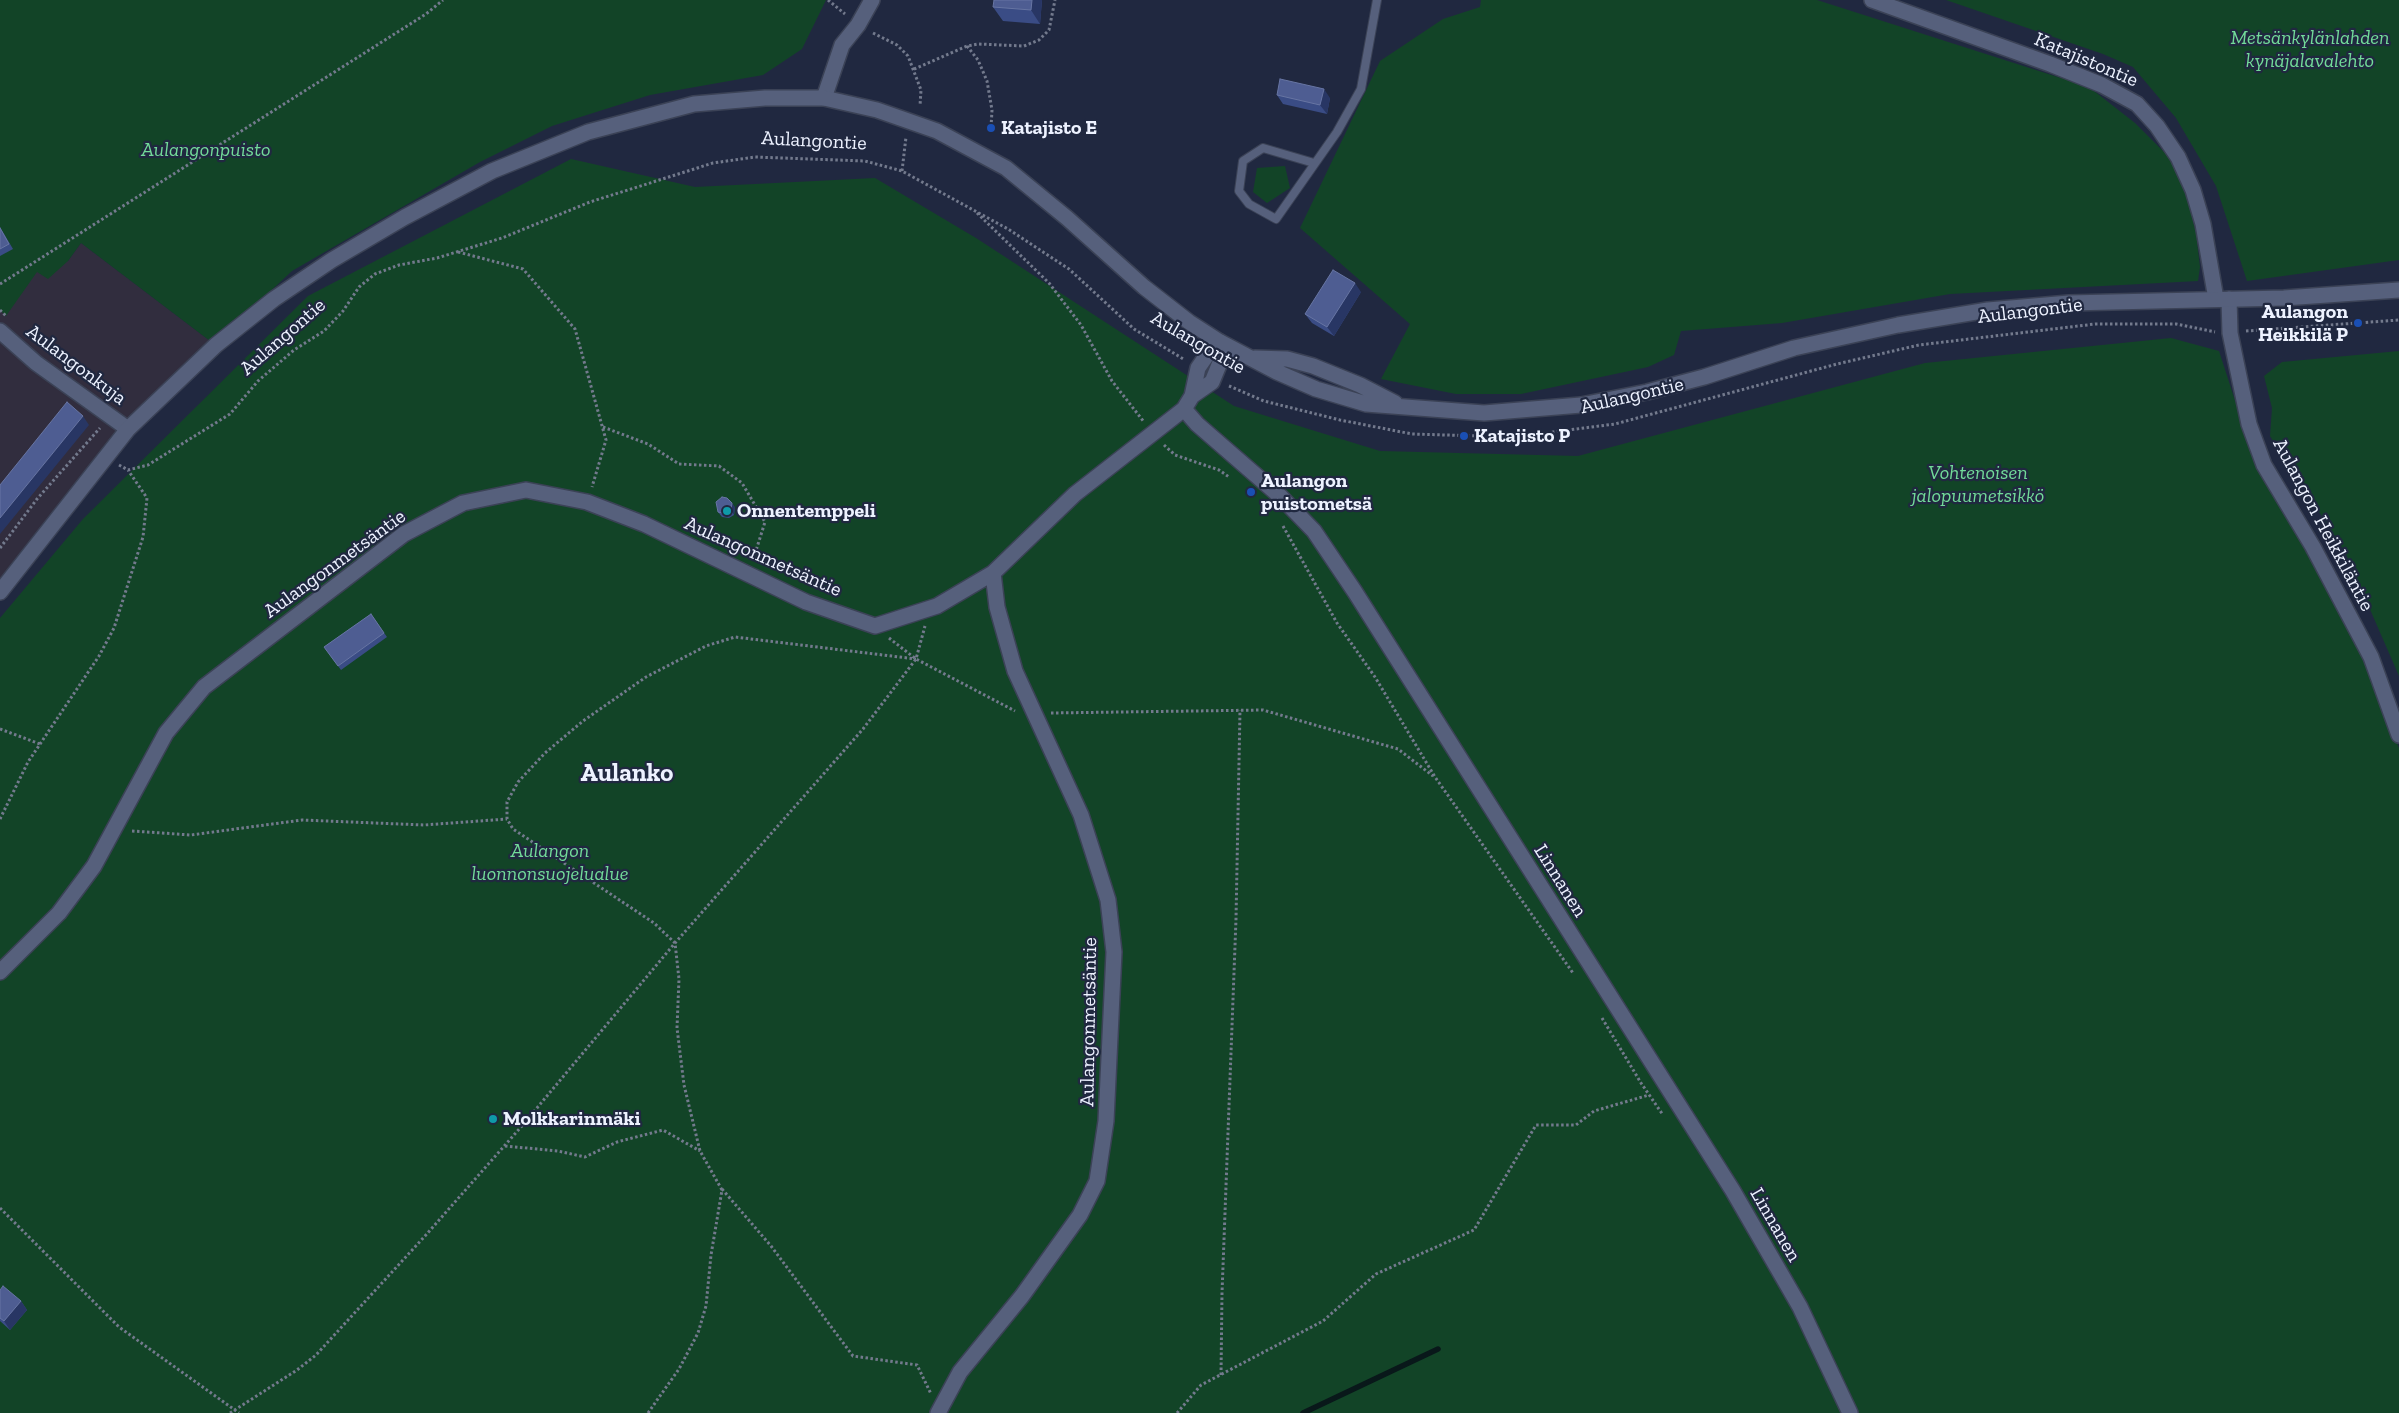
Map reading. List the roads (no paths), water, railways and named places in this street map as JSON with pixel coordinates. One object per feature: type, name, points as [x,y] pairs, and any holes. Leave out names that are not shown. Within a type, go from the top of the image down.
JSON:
[{"type":"street","points":[[824,98],[842,45],[858,25],[872,0]]},
{"type":"street","name":"Katajistontie","points":[[1872,0],[2050,64],[2102,85],[2137,104],[2157,126],[2178,157],[2193,190],[2204,224],[2222,299]]},
{"type":"street","name":"Aulangontie","points":[[0,592],[128,429],[216,345],[274,299],[332,260],[389,226],[492,171],[588,132],[694,104],[765,98],[824,98],[877,110],[937,130],[1006,168],[1067,218],[1144,287],[1189,322],[1220,342],[1251,358],[1286,358],[1313,366],[1360,385],[1403,407],[1484,413],[1581,405],[1647,392],[1704,377],[1794,348],[1898,324],[1988,310],[2069,303],[2362,294],[2399,290]]},
{"type":"street","name":"Aulangon Heikkiläntie","points":[[2222,299],[2249,424],[2264,465],[2313,547],[2349,615],[2370,657],[2399,734]]},
{"type":"street","name":"Aulangonkuja","points":[[0,331],[36,363],[128,429]]},
{"type":"street","points":[[993,573],[1075,494],[1184,409],[1192,396],[1198,368],[1209,352],[1220,342]]},
{"type":"street","points":[[1192,396],[1208,387],[1215,378],[1220,360],[1220,342]]},
{"type":"street","name":"Linnanen","points":[[1184,409],[1196,424],[1281,497],[1314,531],[1733,1191],[1800,1307],[1850,1413]]},
{"type":"street","name":"Aulangonmetsäntie","points":[[0,972],[60,912],[94,866],[166,733],[204,687],[404,534],[463,503],[526,490],[587,502],[644,524],[806,602],[875,626],[930,608],[993,573],[997,607],[1015,671],[1082,815],[1108,900],[1114,952],[1106,1121],[1097,1181],[1080,1215],[1022,1296],[960,1372],[938,1412]]},
{"type":"lane","points":[[1314,163],[1263,148],[1243,161],[1239,191],[1249,204],[1276,219],[1336,132],[1361,90],[1377,0]]},
{"type":"waterway","points":[[1303,1413],[1438,1349]]},
{"type":"place","name":"Katajisto E","points":[[991,128]]},
{"type":"place","name":"Aulangon Heikkilä P","points":[[2358,323]]},
{"type":"place","name":"Katajisto P","points":[[1464,436]]},
{"type":"place","name":"Aulangon puistometsä","points":[[1251,492]]},
{"type":"place","name":"Onnentemppeli","points":[[727,511]]},
{"type":"place","name":"Molkkarinmäki","points":[[493,1119]]},
{"type":"district","name":"Aulanko","points":[[627,774]]},
{"type":"park label","name":"Metsänkylänlahden kynäjalavalehto","points":[[2310,50]]},
{"type":"park label","name":"Aulangonpuisto","points":[[206,150]]},
{"type":"park label","name":"Vohtenoisen jalopuumetsikkö","points":[[1978,484]]},
{"type":"park label","name":"Aulangon luonnonsuojelualue","points":[[550,862]]}]
